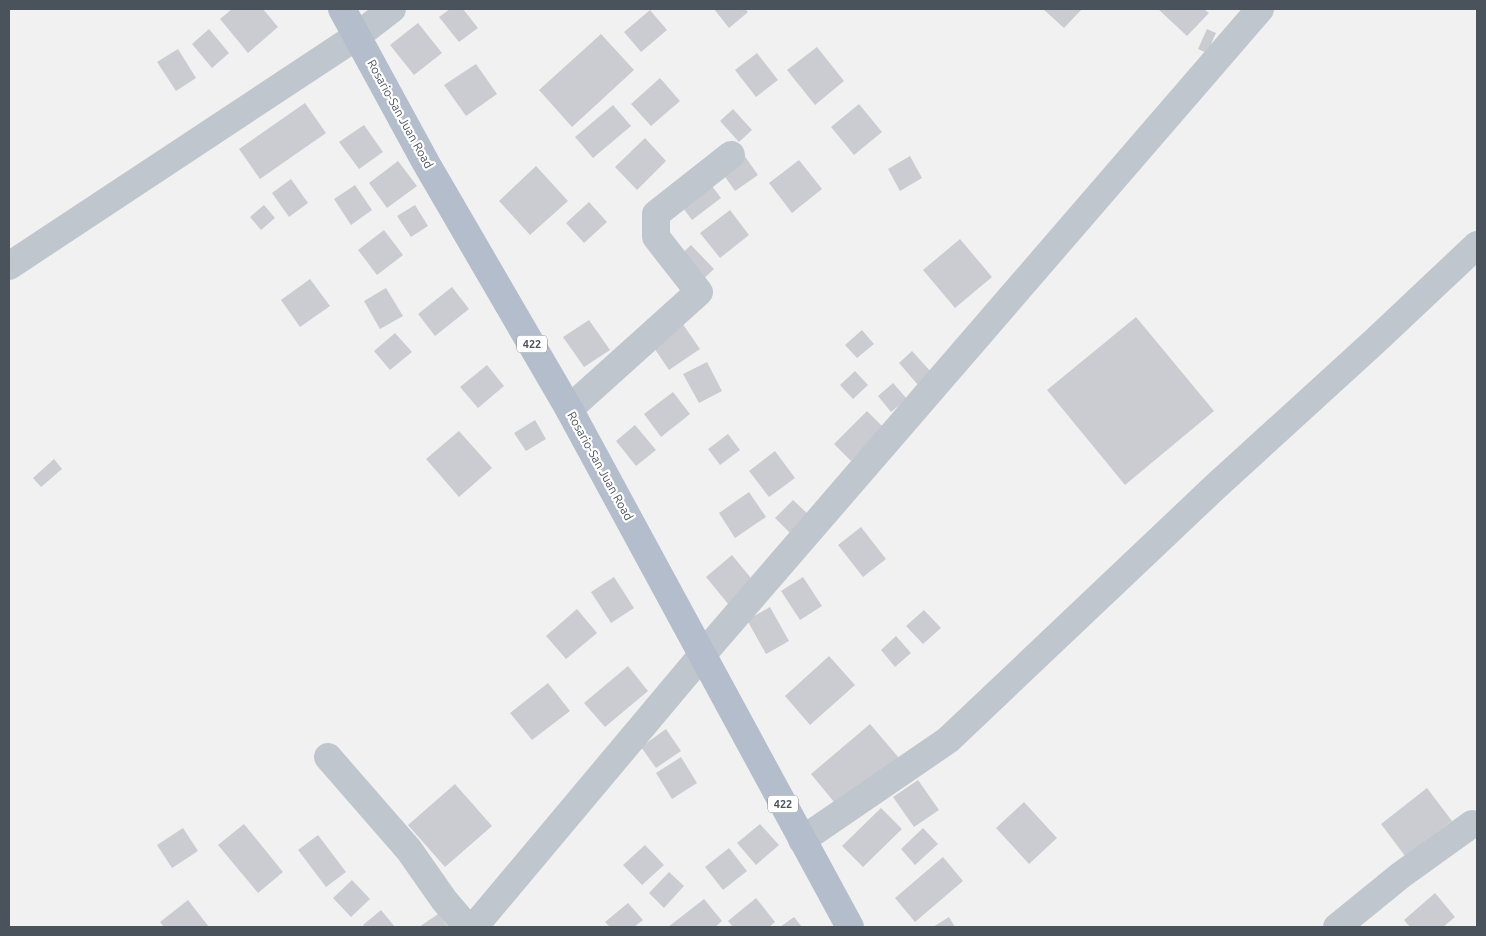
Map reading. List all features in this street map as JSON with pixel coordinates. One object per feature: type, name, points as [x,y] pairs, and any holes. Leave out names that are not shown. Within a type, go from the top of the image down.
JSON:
[{"type":"main road","name":"Rosario-San Juan Road","points":[[342,9],[426,163],[569,409],[850,927]]},
{"type":"street","points":[[9,266],[357,36],[392,9]]},
{"type":"street","points":[[474,927],[703,654],[1260,9]]},
{"type":"street","points":[[569,409],[699,292],[656,237],[656,214],[731,155]]},
{"type":"street","points":[[802,840],[948,740],[1215,487],[1477,245]]},
{"type":"street","points":[[328,757],[409,850],[444,900],[467,927]]},
{"type":"street","points":[[1337,927],[1401,875],[1472,824]]},
{"type":"building","points":[[232,9],[263,9],[278,27],[248,53],[220,19]]},
{"type":"building","points":[[450,9],[463,9],[478,28],[459,42],[439,17]]},
{"type":"building","points":[[714,9],[745,9],[748,12],[729,28]]},
{"type":"building","points":[[1043,9],[1082,9],[1064,28]]},
{"type":"building","points":[[1158,9],[1204,9],[1209,13],[1187,36]]},
{"type":"building","points":[[650,10],[667,30],[641,52],[624,32]]},
{"type":"building","points":[[418,23],[442,53],[414,75],[390,45]]},
{"type":"building","points":[[209,29],[229,53],[212,68],[192,44]]},
{"type":"building","points":[[1207,29],[1216,33],[1207,53],[1198,49]]},
{"type":"building","points":[[601,34],[634,70],[572,127],[539,90]]},
{"type":"building","points":[[817,47],[844,81],[815,105],[787,70]]},
{"type":"building","points":[[178,49],[196,78],[176,91],[157,62]]},
{"type":"building","points":[[757,53],[778,80],[756,97],[735,70]]},
{"type":"building","points":[[476,64],[497,94],[466,116],[444,85]]},
{"type":"building","points":[[660,78],[680,101],[651,126],[631,104]]},
{"type":"building","points":[[305,103],[326,133],[260,179],[239,149]]},
{"type":"building","points":[[859,104],[882,132],[854,155],[831,127]]},
{"type":"building","points":[[613,105],[631,126],[593,158],[575,137]]},
{"type":"building","points":[[733,109],[752,130],[739,142],[720,121]]},
{"type":"building","points":[[364,125],[383,152],[359,169],[339,142]]},
{"type":"building","points":[[645,138],[666,161],[637,190],[615,167]]},
{"type":"building","points":[[744,155],[758,175],[735,191],[721,171]]},
{"type":"building","points":[[910,156],[922,178],[900,191],[888,169]]},
{"type":"building","points":[[799,160],[822,189],[792,213],[769,183]]},
{"type":"building","points":[[398,161],[417,186],[387,208],[369,183]]},
{"type":"building","points":[[536,166],[568,201],[530,235],[499,201]]},
{"type":"building","points":[[291,179],[308,203],[289,217],[272,193]]},
{"type":"building","points":[[709,182],[721,198],[692,220],[680,204]]},
{"type":"building","points":[[355,185],[372,210],[351,225],[334,199]]},
{"type":"building","points":[[589,202],[607,222],[584,243],[566,223]]},
{"type":"building","points":[[264,205],[275,218],[261,230],[250,217]]},
{"type":"building","points":[[415,205],[428,226],[411,237],[397,216]]},
{"type":"building","points":[[730,210],[749,235],[720,258],[700,233]]},
{"type":"building","points":[[384,230],[403,255],[377,275],[358,250]]},
{"type":"building","points":[[960,239],[992,277],[955,308],[923,270]]},
{"type":"building","points":[[691,245],[714,269],[697,285],[674,261]]},
{"type":"building","points":[[310,279],[330,306],[300,327],[281,300]]},
{"type":"building","points":[[452,287],[469,309],[435,336],[418,314]]},
{"type":"building","points":[[386,288],[403,316],[380,329],[364,301]]},
{"type":"building","points":[[1136,317],[1214,411],[1125,485],[1047,390]]},
{"type":"building","points":[[589,320],[610,350],[584,367],[563,337]]},
{"type":"building","points":[[680,320],[700,349],[669,370],[650,342]]},
{"type":"building","points":[[862,330],[874,344],[857,358],[845,345]]},
{"type":"building","points":[[395,333],[412,352],[390,370],[374,351]]},
{"type":"building","points":[[912,351],[932,373],[918,385],[899,363]]},
{"type":"building","points":[[707,362],[722,391],[699,403],[683,374]]},
{"type":"building","points":[[487,365],[504,386],[478,408],[460,387]]},
{"type":"building","points":[[855,371],[868,385],[853,399],[840,385]]},
{"type":"building","points":[[893,383],[907,399],[891,412],[878,396]]},
{"type":"building","points":[[673,392],[690,414],[661,437],[644,414]]},
{"type":"building","points":[[867,411],[884,428],[851,461],[834,444]]},
{"type":"building","points":[[535,420],[546,439],[526,451],[514,433]]},
{"type":"building","points":[[635,425],[656,450],[636,466],[616,441]]},
{"type":"building","points":[[459,431],[492,468],[459,497],[426,459]]},
{"type":"building","points":[[728,434],[740,450],[720,465],[708,449]]},
{"type":"building","points":[[775,451],[795,478],[769,497],[749,471]]},
{"type":"building","points":[[54,459],[62,469],[41,487],[33,478]]},
{"type":"building","points":[[749,492],[766,517],[735,538],[719,513]]},
{"type":"building","points":[[793,500],[809,515],[791,534],[775,518]]},
{"type":"building","points":[[861,527],[886,559],[863,577],[838,545]]},
{"type":"building","points":[[732,555],[755,583],[729,605],[706,577]]},
{"type":"building","points":[[614,577],[634,608],[611,623],[591,592]]},
{"type":"building","points":[[803,577],[822,606],[800,620],[781,591]]},
{"type":"building","points":[[770,607],[789,641],[766,654],[747,620]]},
{"type":"building","points":[[577,609],[597,633],[566,659],[546,636]]},
{"type":"building","points":[[924,610],[941,628],[923,644],[906,626]]},
{"type":"building","points":[[896,636],[911,653],[895,667],[881,650]]},
{"type":"building","points":[[829,656],[855,685],[810,725],[785,696]]},
{"type":"building","points":[[628,666],[648,691],[605,727],[584,703]]},
{"type":"building","points":[[548,683],[570,711],[532,740],[510,713]]},
{"type":"building","points":[[870,724],[899,758],[839,808],[811,774]]},
{"type":"building","points":[[666,729],[681,751],[656,768],[641,747]]},
{"type":"building","points":[[681,757],[697,783],[672,799],[656,773]]},
{"type":"building","points":[[918,780],[939,810],[914,827],[893,797]]},
{"type":"building","points":[[455,784],[492,826],[445,867],[408,825]]},
{"type":"building","points":[[1427,788],[1452,821],[1405,856],[1381,824]]},
{"type":"building","points":[[1024,802],[1057,838],[1029,864],[996,828]]},
{"type":"building","points":[[881,808],[902,829],[863,867],[842,846]]},
{"type":"building","points":[[244,824],[283,872],[258,893],[218,845]]},
{"type":"building","points":[[760,824],[779,845],[756,865],[737,843]]},
{"type":"building","points":[[183,828],[198,851],[172,868],[157,845]]},
{"type":"building","points":[[923,828],[938,844],[915,865],[901,849]]},
{"type":"building","points":[[318,835],[346,872],[326,887],[298,850]]},
{"type":"building","points":[[645,845],[664,865],[642,885],[623,865]]},
{"type":"building","points":[[729,848],[747,871],[723,890],[705,867]]},
{"type":"building","points":[[943,857],[963,881],[915,922],[895,898]]},
{"type":"building","points":[[669,872],[684,886],[664,908],[649,893]]},
{"type":"building","points":[[352,880],[370,899],[351,917],[333,898]]},
{"type":"building","points":[[1435,893],[1455,917],[1443,927],[1410,927],[1404,920]]},
{"type":"building","points":[[756,898],[775,922],[769,927],[733,927],[728,921]]},
{"type":"building","points":[[704,899],[722,921],[715,927],[668,927]]},
{"type":"building","points":[[188,900],[209,927],[164,927],[160,922]]},
{"type":"building","points":[[628,903],[643,920],[634,927],[610,927],[605,922]]},
{"type":"building","points":[[381,910],[395,927],[364,927],[363,925]]},
{"type":"building","points":[[438,914],[448,927],[419,927]]},
{"type":"building","points":[[794,917],[802,927],[780,927]]},
{"type":"building","points":[[949,917],[955,927],[933,927]]}]
